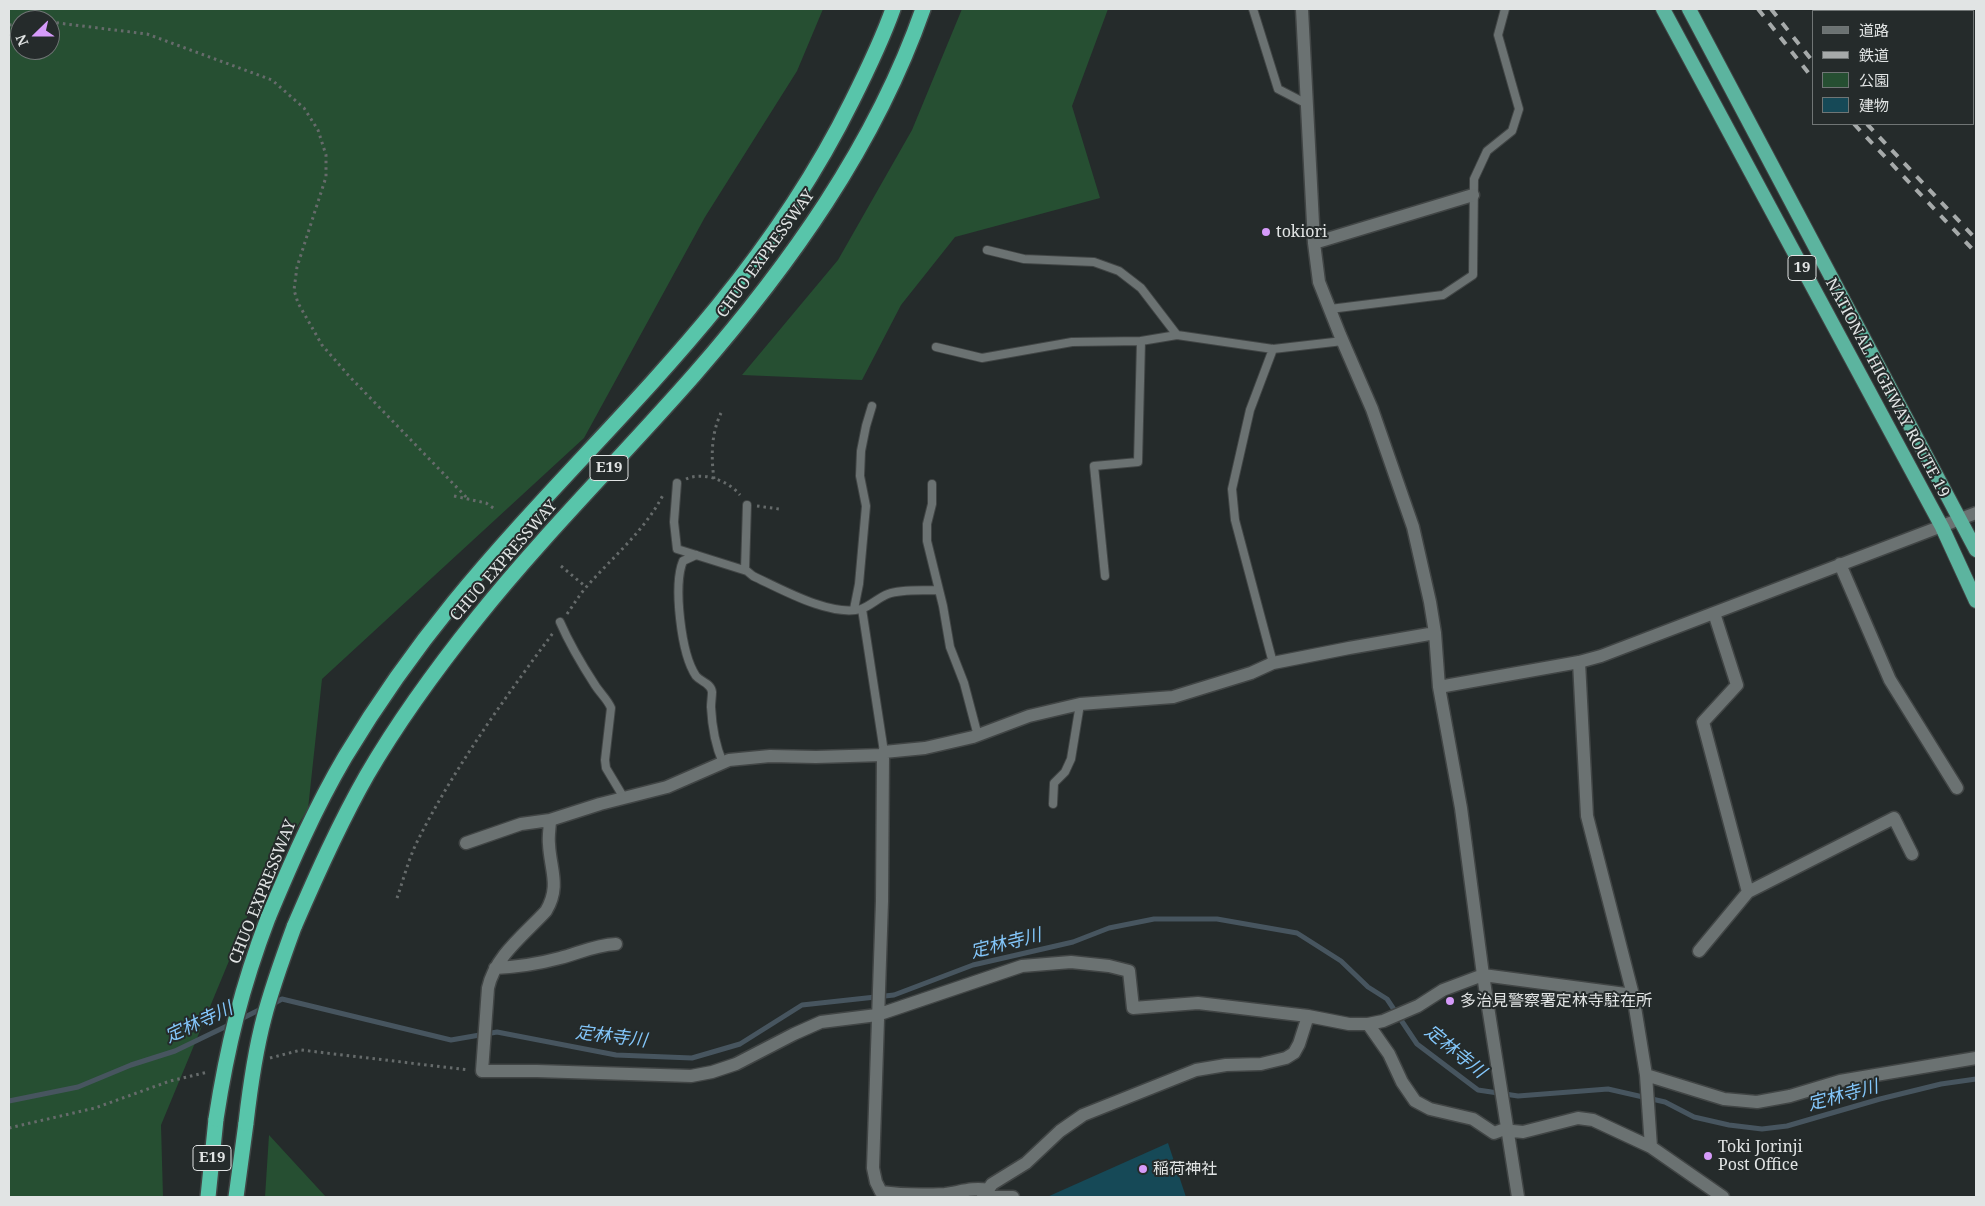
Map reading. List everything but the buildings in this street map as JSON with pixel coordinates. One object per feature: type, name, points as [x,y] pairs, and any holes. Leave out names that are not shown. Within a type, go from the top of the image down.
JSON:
[{"type":"highway","name":"CHUO EXPRESSWAY","points":[[208,1197],[216,1119],[223,1074],[236,1014],[251,964],[268,918],[305,834],[340,766],[395,680],[468,586],[718,306],[760,250],[798,197],[835,136],[866,74],[893,9]]},
{"type":"highway","name":"CHUO EXPRESSWAY","points":[[236,1197],[252,1074],[264,1019],[278,970],[294,927],[330,848],[367,775],[418,696],[476,618],[524,562],[695,374],[780,269],[819,214],[859,150],[890,88],[923,9]]},
{"type":"highway","name":"NATIONAL HIGHWAY ROUTE 19","points":[[1663,9],[1942,527],[1976,601]]},
{"type":"highway","name":"NATIONAL HIGHWAY ROUTE 19","points":[[1689,9],[1976,550]]},
{"type":"street","points":[[1302,9],[1314,244],[1319,282],[1372,409],[1413,527],[1436,634],[1439,687],[1461,808],[1483,975],[1518,1197]]},
{"type":"street","points":[[1314,244],[1473,195]]},
{"type":"street","points":[[1439,687],[1579,662],[1601,656],[1976,513]]},
{"type":"street","points":[[1840,564],[1890,680],[1957,788]]},
{"type":"street","points":[[1714,613],[1737,685],[1702,722],[1748,892]]},
{"type":"street","points":[[466,842],[521,824],[550,820],[667,787],[729,760],[770,756],[816,757],[884,753],[925,748],[978,736],[1029,716],[1080,704],[1173,697],[1251,673],[1273,663],[1436,634]]},
{"type":"street","points":[[1579,662],[1587,816],[1633,995],[1646,1075],[1651,1147]]},
{"type":"street","points":[[884,753],[882,901],[873,1168],[876,1182],[881,1192],[918,1195],[960,1192],[977,1188],[987,1195],[1013,1197]]},
{"type":"street","points":[[1700,951],[1748,892],[1894,818],[1912,854]]},
{"type":"street","points":[[550,820],[549,844],[554,868],[551,903],[546,911],[494,968],[488,988],[482,1071],[691,1076],[712,1072],[736,1064],[821,1022],[877,1015],[1022,966],[1070,962],[1109,966],[1129,971],[1133,1008],[1198,1003],[1308,1016],[1350,1024],[1368,1024],[1383,1021],[1418,1006],[1443,990],[1483,975],[1633,995]]},
{"type":"street","points":[[494,968],[521,966],[559,958],[591,948],[616,944]]},
{"type":"street","points":[[987,1195],[992,1184],[1026,1163],[1060,1131],[1083,1115],[1196,1070],[1226,1065],[1261,1064],[1286,1058],[1294,1053],[1299,1044],[1308,1016]]},
{"type":"street","points":[[1368,1024],[1389,1054],[1402,1082],[1415,1102],[1430,1109],[1473,1119],[1494,1133],[1502,1130],[1523,1132],[1578,1118],[1593,1120],[1651,1147],[1723,1197]]},
{"type":"street","points":[[1646,1075],[1724,1099],[1757,1102],[1790,1096],[1840,1081],[1976,1058]]},
{"type":"lane","points":[[1253,9],[1278,89],[1307,104]]},
{"type":"lane","points":[[1330,309],[1443,295],[1473,275],[1474,179],[1487,151],[1512,131],[1519,109],[1498,35],[1505,9]]},
{"type":"lane","points":[[988,250],[1024,259],[1094,262],[1119,271],[1141,288],[1177,335]]},
{"type":"lane","points":[[936,347],[982,358],[1072,342],[1140,341],[1177,335],[1273,349],[1343,341]]},
{"type":"lane","points":[[1105,576],[1094,466],[1138,462],[1140,341]]},
{"type":"lane","points":[[1273,349],[1250,410],[1232,488],[1235,520],[1273,663]]},
{"type":"lane","points":[[872,406],[861,451],[860,476],[866,506],[858,609],[884,753]]},
{"type":"lane","points":[[677,482],[674,522],[677,549],[745,570],[753,576],[808,602],[842,609],[858,609],[877,598],[891,593],[938,590]]},
{"type":"lane","points":[[932,484],[932,504],[927,524],[927,541],[943,606],[950,647],[964,683],[978,736]]},
{"type":"lane","points":[[745,570],[747,505]]},
{"type":"lane","points":[[696,555],[683,560],[679,569],[682,637],[696,676],[709,685],[712,691],[711,706],[714,733],[723,763]]},
{"type":"lane","points":[[560,622],[569,643],[596,688],[611,708],[605,760],[606,768],[624,798]]},
{"type":"lane","points":[[1053,804],[1054,783],[1065,772],[1071,759],[1080,704]]},
{"type":"path","points":[[60,23],[147,34],[272,80],[304,108],[318,130],[324,147],[326,177],[297,267],[294,290],[298,303],[322,345],[349,376],[469,500]]},
{"type":"path","points":[[714,479],[713,440],[715,425],[721,413]]},
{"type":"path","points":[[454,496],[486,503],[496,510]]},
{"type":"path","points":[[561,566],[586,587]]},
{"type":"green space","points":[[9,9],[823,9],[797,71],[705,217],[584,438],[322,679],[308,809],[260,886],[161,1125],[163,1197],[9,1197]]},
{"type":"green space","points":[[962,9],[1108,9],[1072,106],[1100,198],[955,237],[901,305],[862,380],[742,375],[838,260],[912,130]]},
{"type":"green space","points":[[269,1135],[326,1197],[265,1197]]},
{"type":"waterway","name":"定林寺川","points":[[271,1005],[282,999],[451,1040],[497,1032],[616,1055],[692,1058],[740,1044],[802,1005],[894,995],[973,965],[1073,942],[1109,928],[1154,919],[1217,919],[1297,933],[1341,961],[1368,987],[1387,999],[1417,1044],[1478,1090],[1518,1096],[1608,1089],[1665,1102],[1694,1117],[1729,1125],[1762,1129],[1787,1126],[1880,1099],[1941,1084],[1976,1079]]},
{"type":"waterway","name":"定林寺川","points":[[239,1020],[263,1008]]},
{"type":"waterway","name":"定林寺川","points":[[9,1101],[78,1087],[131,1065],[175,1051],[231,1024]]},
{"type":"railway","points":[[1758,9],[1812,77]]},
{"type":"railway","points":[[1771,9],[1812,60]]},
{"type":"railway","points":[[1855,125],[1976,253]]},
{"type":"railway","points":[[1868,125],[1976,239]]},
{"type":"place","name":"tokiori","points":[[1266,232]]},
{"type":"place","name":"多治見警察署定林寺駐在所","points":[[1450,1001]]},
{"type":"place","name":"Toki Jorinji Post Office","points":[[1708,1156]]},
{"type":"place","name":"稲荷神社","points":[[1143,1169]]}]
